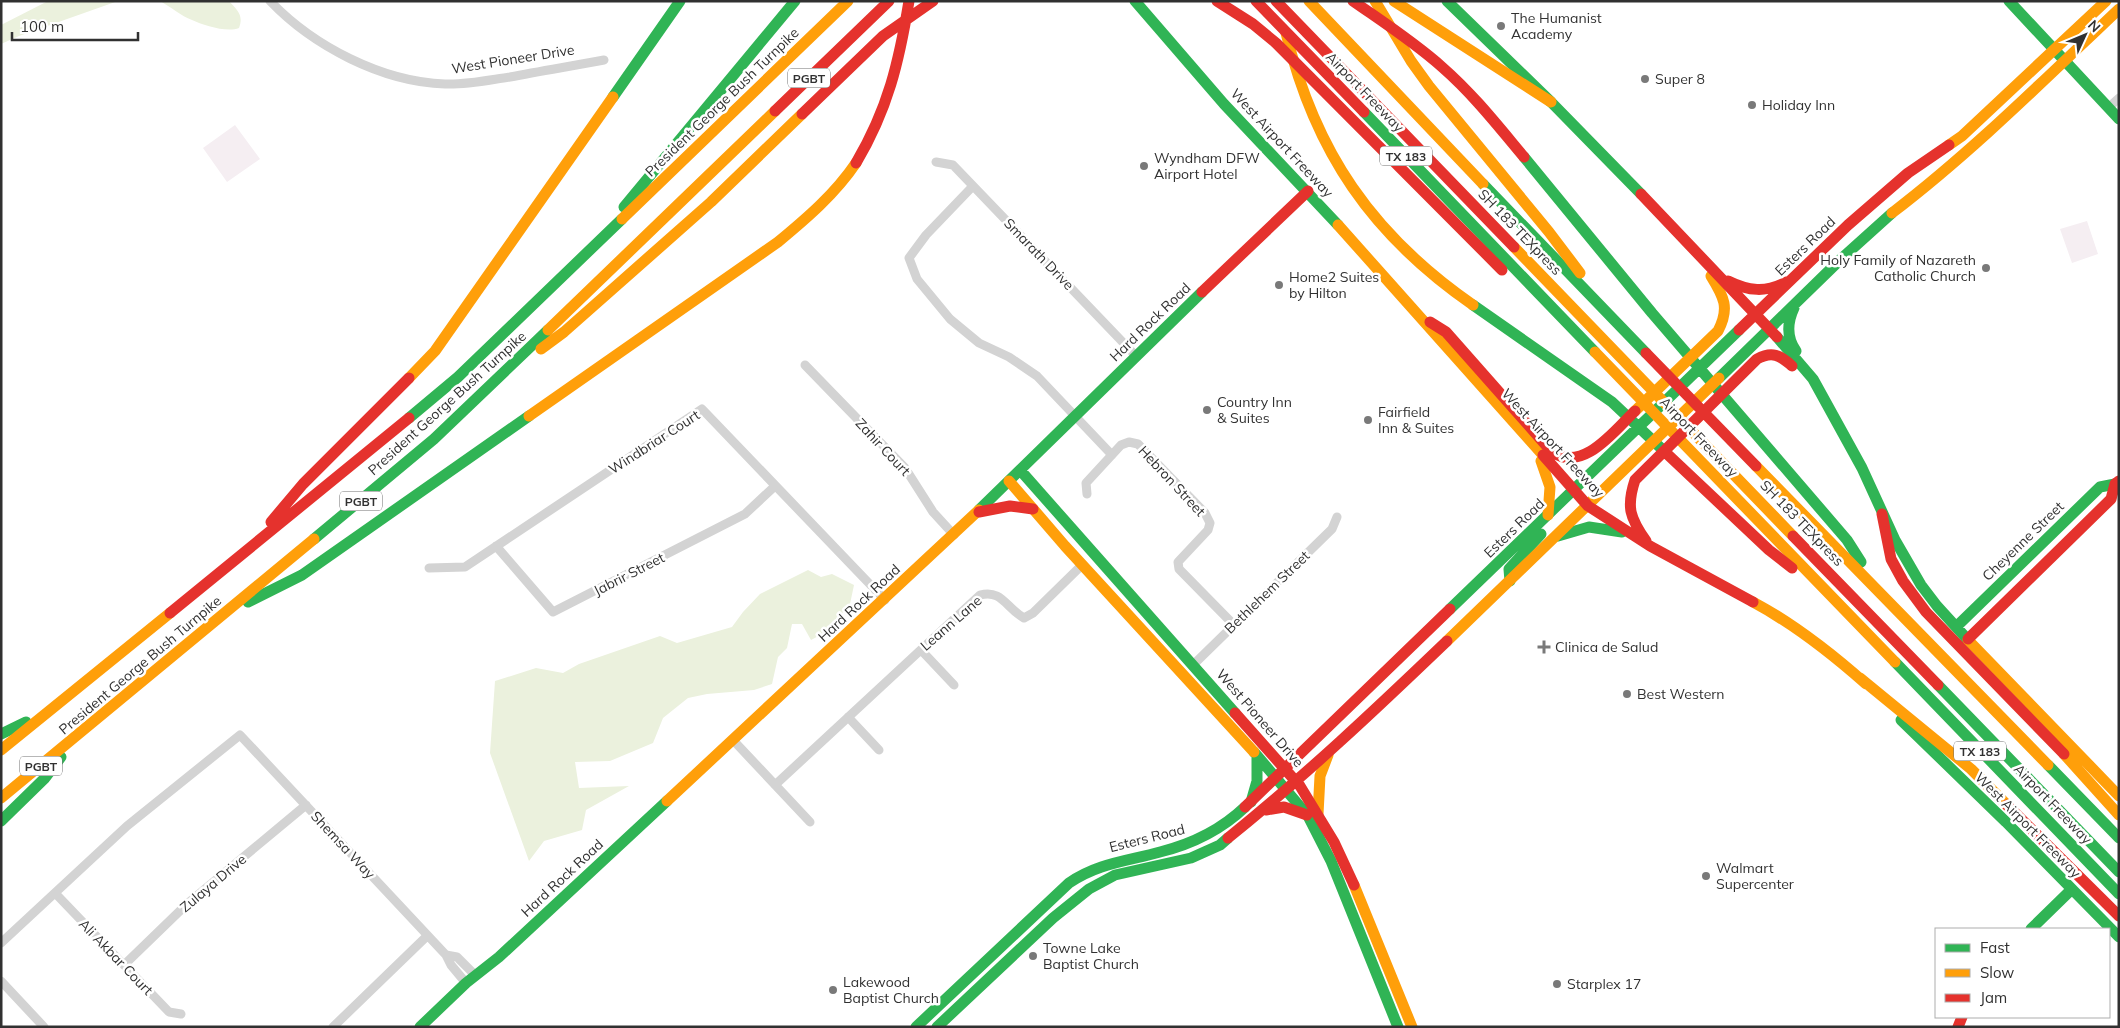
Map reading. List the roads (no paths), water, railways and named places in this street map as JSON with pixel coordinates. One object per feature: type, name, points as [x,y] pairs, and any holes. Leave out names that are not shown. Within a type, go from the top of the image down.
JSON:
[{"type":"main road","points":[[247,551],[303,484],[436,351],[680,1]]},
{"type":"main road","points":[[594,248],[644,181],[795,1]]},
{"type":"main road","name":"President George Bush Turnpike","points":[[1,750],[452,382],[594,248],[848,1]]},
{"type":"main road","name":"President George Bush Turnpike","points":[[1,798],[427,444],[498,379],[889,1]]},
{"type":"main road","points":[[220,617],[302,575],[710,290],[806,220],[834,193],[859,160],[878,126],[891,92],[900,59],[909,1]]},
{"type":"main road","points":[[498,379],[564,332],[685,226],[883,36],[933,1]]},
{"type":"main road","name":"West Airport Freeway","points":[[1135,1],[1224,104],[1308,191],[1588,506],[1628,534],[1779,616],[1860,678],[2119,937]]},
{"type":"main road","points":[[1217,1],[1253,24],[1276,42],[1499,267],[1556,310]]},
{"type":"main road","name":"Airport Freeway","points":[[1256,1],[2119,894]]},
{"type":"main road","name":"SH 183 TEXpress","points":[[1276,1],[2119,872]]},
{"type":"main road","points":[[1280,1],[1292,60],[1302,91],[1320,132],[1348,181],[1383,226],[1430,274],[1498,324],[1590,386],[1618,408],[1769,550],[1841,607]]},
{"type":"main road","name":"SH 183 TEXpress","points":[[1289,1],[2119,860]]},
{"type":"main road","name":"Airport Freeway","points":[[1308,1],[2119,838]]},
{"type":"main road","points":[[1353,1],[1425,53],[1466,89],[1652,313],[1847,540],[1880,592]]},
{"type":"main road","points":[[1394,1],[1433,25],[1499,71],[1551,102]]},
{"type":"main road","points":[[1447,1],[1551,102],[1769,328],[1813,379]]},
{"type":"main road","points":[[2008,1],[2119,119]]},
{"type":"main road","name":"Esters Road","points":[[916,1027],[1083,872],[1097,866],[1172,849],[1200,839],[1218,830],[1251,802],[1880,196],[1908,173],[1962,136],[2106,1]]},
{"type":"main road","points":[[1376,2],[1411,61],[1429,86],[1566,253],[1601,305]]},
{"type":"main road","name":"Esters Road","points":[[937,1027],[1053,918],[1089,889],[1115,875],[1191,858],[1220,845],[1292,786],[1556,537],[1878,224],[1952,165],[2119,9]]},
{"type":"main road","name":"Hard Rock Road","points":[[420,1027],[471,979],[500,956],[979,512],[1136,356],[1308,191]]},
{"type":"main road","points":[[1417,314],[1446,332],[1529,428],[1560,459],[1569,459],[1585,455],[1598,446],[1718,331],[1725,319],[1726,304],[1718,286],[1698,255]]},
{"type":"main road","points":[[1716,274],[1748,291],[1764,290],[1781,285],[1800,272]]},
{"type":"main road","points":[[1796,304],[1787,322],[1788,336],[1793,347],[1808,367],[1862,468],[1882,514],[1917,579],[1956,627],[2119,796]]},
{"type":"main road","points":[[1650,546],[1633,524],[1629,510],[1628,497],[1635,480],[1746,369],[1768,352],[1778,353],[1794,368],[1813,379]]},
{"type":"main road","points":[[1510,581],[1509,569],[1541,534],[1544,528],[1552,496],[1551,482],[1535,447]]},
{"type":"main road","name":"West Pioneer Drive","points":[[1020,470],[1217,691],[1313,815],[1341,856],[1412,1027]]},
{"type":"main road","name":"West Pioneer Drive","points":[[1009,481],[1082,565],[1257,756],[1280,773]]},
{"type":"main road","name":"Cheyenne Street","points":[[1956,627],[2100,487],[2117,483]]},
{"type":"main road","name":"Cheyenne Street","points":[[1968,639],[2111,499],[2117,483]]},
{"type":"main road","points":[[979,512],[1010,506],[1033,509]]},
{"type":"main road","points":[[1882,514],[1891,559],[1903,581],[1926,612],[2080,771],[2119,815]]},
{"type":"main road","points":[[1556,537],[1589,527],[1628,534]]},
{"type":"main road","points":[[1082,565],[1090,563],[1134,607],[1147,612]]},
{"type":"main road","points":[[1496,566],[1510,581]]},
{"type":"main road","points":[[1422,664],[1425,647],[1441,627],[1448,612]]},
{"type":"main road","points":[[1409,650],[1422,664]]},
{"type":"main road","points":[[1169,660],[1174,659],[1205,686],[1217,691]]},
{"type":"main road","points":[[1860,678],[1971,769],[2119,916]]},
{"type":"main road","points":[[1,734],[54,707]]},
{"type":"main road","points":[[1,821],[45,778],[80,734]]},
{"type":"main road","points":[[1264,810],[1284,807],[1313,815],[1320,776],[1330,752]]},
{"type":"main road","points":[[1251,802],[1256,781],[1257,756]]},
{"type":"main road","name":"West Pioneer Drive","points":[[1313,815],[1398,1027]]},
{"type":"main road","points":[[2032,928],[2072,889]]},
{"type":"main road","points":[[1043,908],[1053,918]]},
{"type":"main road","points":[[946,999],[956,1009]]},
{"type":"street","name":"West Pioneer Drive","points":[[270,1],[297,27],[348,58],[402,77],[445,84],[481,82],[604,60]]},
{"type":"street","points":[[2108,108],[2119,98]]},
{"type":"street","name":"Smarath Drive","points":[[936,162],[953,165],[1136,356]]},
{"type":"street","points":[[973,186],[926,235],[909,258],[917,279],[950,319],[978,343],[1009,357],[1037,376],[1112,455]]},
{"type":"street","name":"Zahir Court","points":[[805,365],[905,468],[933,512],[954,535]]},
{"type":"street","name":"Windbriar Court","points":[[430,568],[465,567],[702,409],[885,600]]},
{"type":"street","name":"Hebron Street","points":[[1087,494],[1086,483],[1112,455],[1125,443],[1138,444],[1205,513],[1210,523],[1208,530],[1183,555],[1178,562],[1179,569],[1233,624]]},
{"type":"street","name":"Jabrir Street","points":[[496,546],[553,612],[745,514],[775,486]]},
{"type":"street","name":"Bethlehem Street","points":[[1193,665],[1332,529],[1337,517]]},
{"type":"street","name":"Leann Lane","points":[[775,785],[980,595],[990,592],[998,595],[1014,612],[1024,618],[1033,613],[1082,565]]},
{"type":"street","points":[[921,650],[954,685]]},
{"type":"street","points":[[848,717],[879,750]]},
{"type":"street","name":"Shemsa Way","points":[[55,893],[127,826],[240,735],[446,955],[451,966],[471,979]]},
{"type":"street","points":[[733,740],[810,822]]},
{"type":"street","name":"Zulaya Drive","points":[[124,965],[187,904],[306,805]]},
{"type":"street","points":[[1,943],[55,893]]},
{"type":"street","name":"Ali Akbar Court","points":[[55,893],[169,1012],[180,1014]]},
{"type":"street","points":[[333,1027],[427,936]]},
{"type":"street","points":[[1,981],[44,1027]]},
{"type":"place","name":"The Humanist Academy","points":[[1501,26]]},
{"type":"place","name":"Super 8","points":[[1645,79]]},
{"type":"place","name":"Holiday Inn","points":[[1752,105]]},
{"type":"place","name":"Wyndham DFW Airport Hotel","points":[[1144,166]]},
{"type":"place","name":"Holy Family of Nazareth Catholic Church","points":[[1986,268]]},
{"type":"place","name":"Home2 Suites by Hilton","points":[[1279,285]]},
{"type":"place","name":"Country Inn & Suites","points":[[1207,410]]},
{"type":"place","name":"Fairfield Inn & Suites","points":[[1368,420]]},
{"type":"place","name":"Clinica de Salud","points":[[1544,647]]},
{"type":"place","name":"Best Western","points":[[1627,694]]},
{"type":"place","name":"Walmart Supercenter","points":[[1706,876]]},
{"type":"place","name":"Towne Lake Baptist Church","points":[[1033,956]]},
{"type":"place","name":"Starplex 17","points":[[1557,984]]},
{"type":"place","name":"Lakewood Baptist Church","points":[[833,990]]}]
